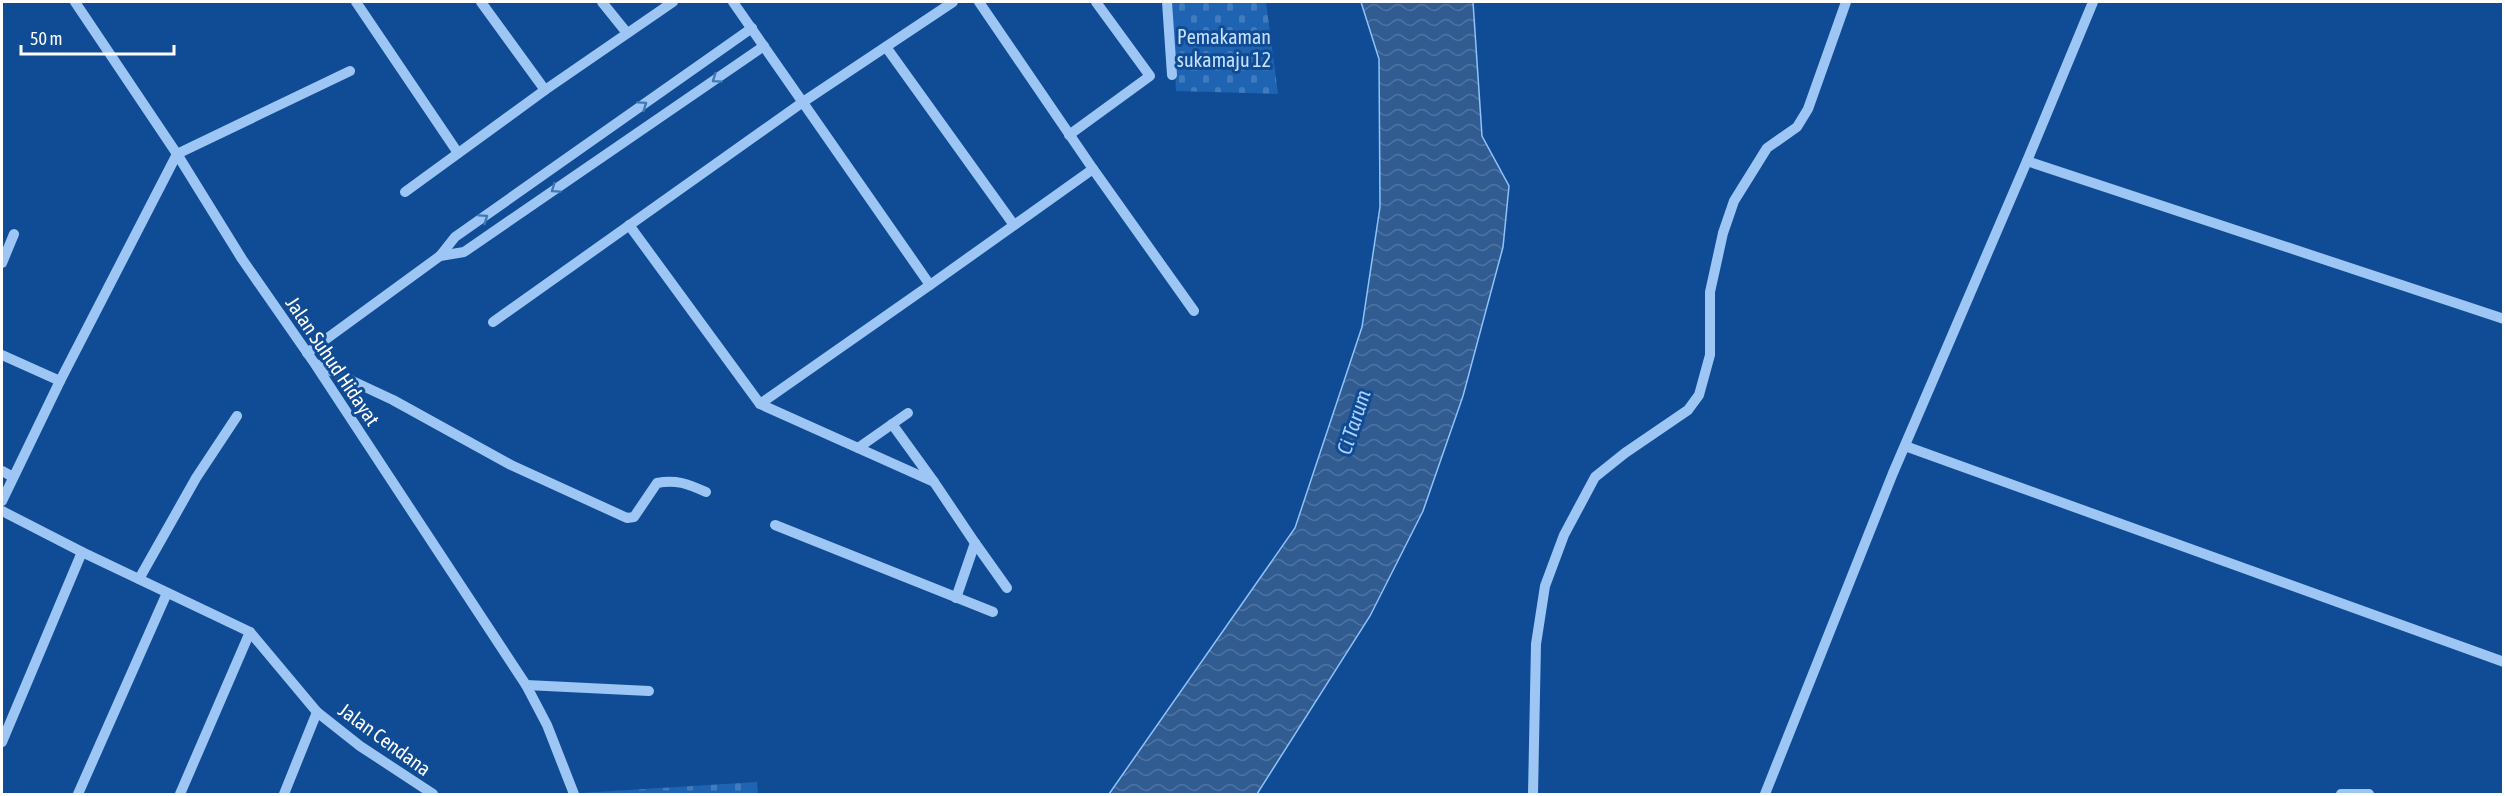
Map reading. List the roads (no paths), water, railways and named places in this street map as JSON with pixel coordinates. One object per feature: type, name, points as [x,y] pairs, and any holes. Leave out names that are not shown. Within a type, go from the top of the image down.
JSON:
[{"type":"street","name":"Jalan Suhud Hidayat","points":[[75,2],[177,154],[242,259],[307,352],[526,685],[543,717],[573,794]]},
{"type":"street","points":[[356,2],[458,153]]},
{"type":"street","points":[[481,2],[544,90]]},
{"type":"street","points":[[602,2],[627,33]]},
{"type":"street","points":[[405,192],[544,90],[673,2]]},
{"type":"street","points":[[733,2],[930,285]]},
{"type":"street","points":[[493,322],[803,102],[954,2]]},
{"type":"street","points":[[979,2],[1194,311]]},
{"type":"street","points":[[1070,135],[1150,76],[1096,2]]},
{"type":"street","points":[[1167,2],[1172,75]]},
{"type":"street","points":[[1533,795],[1536,644],[1545,586],[1564,535],[1595,477],[1625,453],[1688,410],[1699,395],[1710,355],[1710,292],[1723,233],[1734,201],[1767,148],[1797,127],[1808,110],[1846,2]]},
{"type":"street","points":[[1765,795],[1905,446],[2093,2]]},
{"type":"street","points":[[307,352],[440,256],[455,237],[752,28]]},
{"type":"street","points":[[440,256],[464,252],[764,46]]},
{"type":"street","points":[[886,47],[1014,225]]},
{"type":"street","points":[[2,501],[60,381],[177,154],[350,71]]},
{"type":"street","points":[[2027,161],[2504,319]]},
{"type":"street","points":[[760,404],[1093,168]]},
{"type":"street","points":[[629,225],[760,404],[934,482]]},
{"type":"street","points":[[2,263],[14,234]]},
{"type":"street","points":[[2,355],[60,381]]},
{"type":"street","points":[[315,364],[393,400],[511,465],[627,518],[633,517],[657,483],[670,481],[684,483],[706,492]]},
{"type":"street","points":[[858,448],[908,413]]},
{"type":"street","points":[[139,579],[196,478],[237,416]]},
{"type":"street","points":[[892,424],[1007,588]]},
{"type":"street","points":[[1905,446],[2504,662]]},
{"type":"street","points":[[2,471],[13,477]]},
{"type":"street","points":[[2,511],[250,632],[180,795]]},
{"type":"street","points":[[775,525],[993,612]]},
{"type":"street","points":[[956,598],[975,543]]},
{"type":"street","points":[[2,742],[82,552]]},
{"type":"street","points":[[78,795],[167,592]]},
{"type":"street","name":"Jalan Cendana","points":[[250,632],[317,712],[360,746],[433,795]]},
{"type":"street","points":[[526,685],[649,691]]},
{"type":"street","points":[[284,795],[317,712]]},
{"type":"street","points":[[2341,795],[2369,795]]},
{"type":"water","name":"Ci Tarum","points":[[1361,2],[1473,2],[1482,136],[1509,186],[1503,247],[1463,396],[1423,511],[1370,616],[1257,794],[1109,794],[1295,528],[1362,327],[1380,207],[1379,59]]},
{"type":"park label","name":"Pemakaman sukamaju 12","points":[[1224,48]]}]
